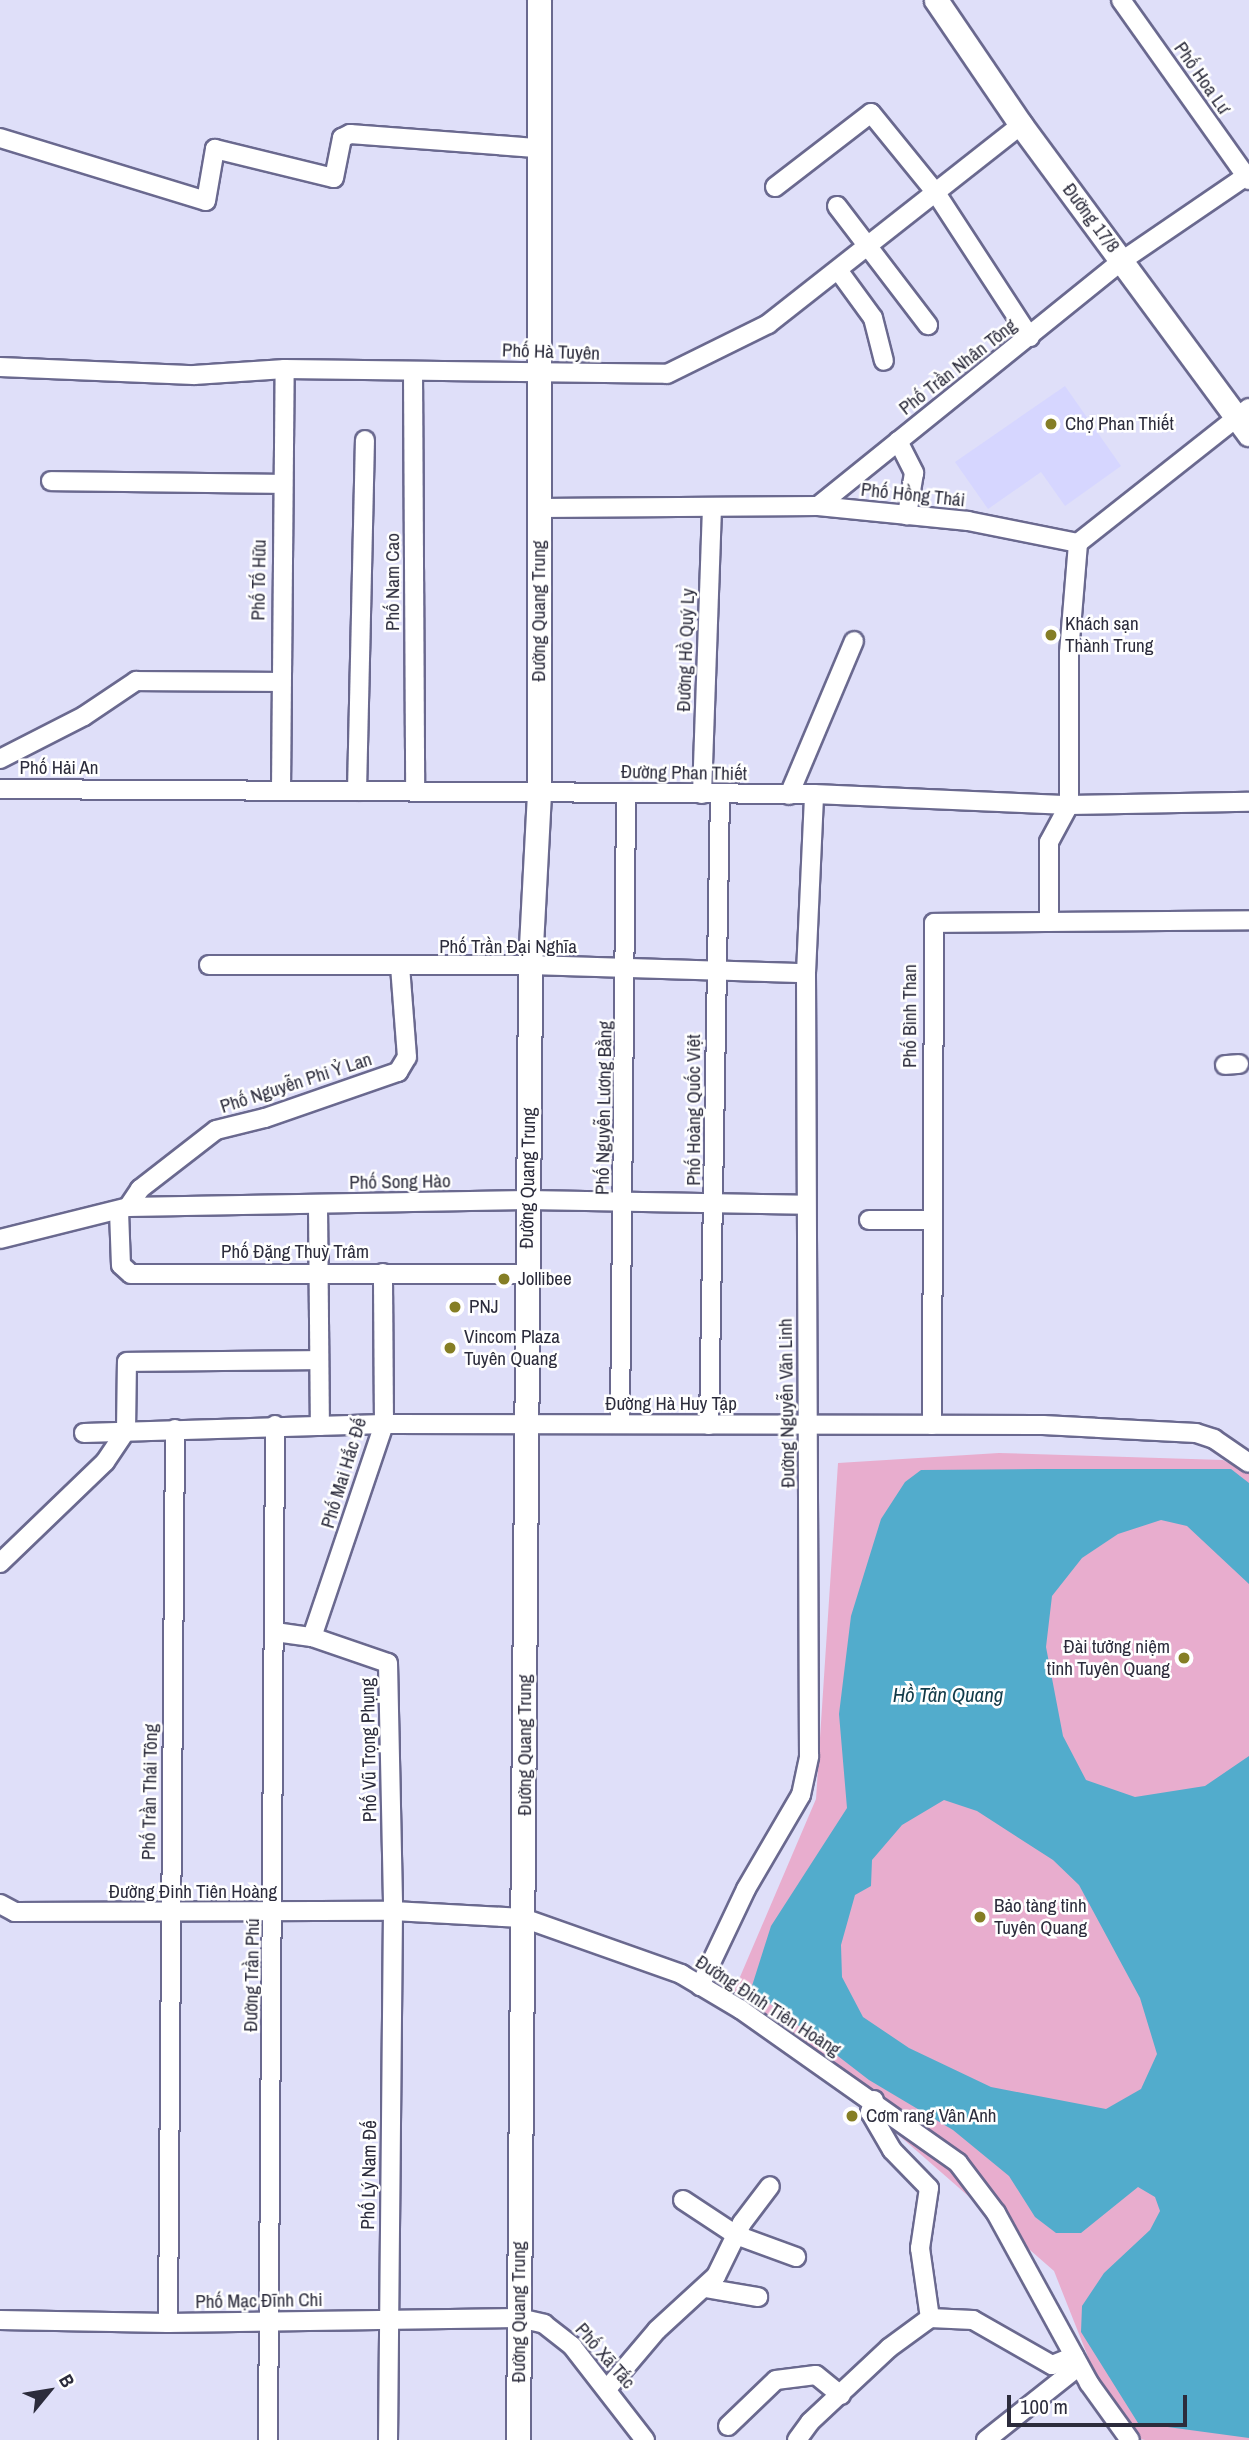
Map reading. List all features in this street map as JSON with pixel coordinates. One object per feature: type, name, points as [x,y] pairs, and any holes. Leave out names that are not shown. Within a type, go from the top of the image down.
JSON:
[{"type":"main road","name":"Đường Quang Trung","points":[[518,2440],[526,1274],[530,965],[538,792],[539,0]]},
{"type":"main road","name":"Đường 17/8","points":[[936,0],[1021,125],[1245,420]]},
{"type":"street","name":"Phố Hoa Lư","points":[[1121,0],[1248,176]]},
{"type":"street","points":[[775,187],[871,113],[936,193],[1030,337]]},
{"type":"street","name":"Phố Hà Tuyên","points":[[0,367],[194,375],[285,369],[667,374],[768,324],[1021,125]]},
{"type":"street","points":[[0,138],[206,201],[215,149],[334,178],[342,138],[350,134],[538,148]]},
{"type":"street","name":"Phố Trần Nhân Tông","points":[[818,506],[1123,260],[1248,176]]},
{"type":"street","points":[[837,206],[928,325]]},
{"type":"street","points":[[838,270],[873,318],[884,361]]},
{"type":"street","name":"Phố Tố Hữu","points":[[281,791],[279,682],[285,369]]},
{"type":"street","name":"Phố Nam Cao","points":[[413,371],[415,792]]},
{"type":"street","points":[[1049,922],[1049,842],[1069,805],[1069,640],[1078,543],[1245,420]]},
{"type":"street","points":[[357,791],[365,440]]},
{"type":"street","points":[[898,441],[914,473],[907,515]]},
{"type":"street","points":[[51,481],[281,484]]},
{"type":"street","name":"Phố Hồng Thái","points":[[539,508],[818,506],[968,521],[1078,543]]},
{"type":"street","name":"Đường Hồ Quý Ly","points":[[711,794],[712,508]]},
{"type":"street","points":[[789,795],[854,641]]},
{"type":"street","points":[[0,759],[84,716],[136,681],[279,682]]},
{"type":"street","name":"Phố Hải An","points":[[0,789],[118,789]]},
{"type":"street","name":"Đường Phan Thiết","points":[[118,789],[814,794],[1069,805],[1249,802]]},
{"type":"street","name":"Phố Nguyễn Lương Bằng","points":[[620,1423],[627,970],[626,793]]},
{"type":"street","name":"Phố Hoàng Quốc Việt","points":[[709,1425],[716,1206],[711,794]]},
{"type":"street","name":"Đường Nguyễn Văn Linh","points":[[700,1986],[746,1889],[802,1795],[809,1756],[806,973],[814,794]]},
{"type":"street","name":"Phố Bình Than","points":[[932,1425],[932,928],[941,920],[1249,920]]},
{"type":"street","name":"Phố Trần Đại Nghĩa","points":[[209,965],[530,965],[627,970],[806,973]]},
{"type":"street","name":"Phố Nguyễn Phi Ỷ Lan","points":[[123,1209],[140,1189],[216,1130],[278,1114],[398,1072],[407,1057],[400,967]]},
{"type":"street","name":"Phố Song Hào","points":[[0,1239],[123,1209],[527,1200],[716,1206],[806,1205]]},
{"type":"street","points":[[318,1205],[320,1426]]},
{"type":"street","name":"Phố Đặng Thuỳ Trâm","points":[[123,1209],[121,1265],[131,1274],[526,1274]]},
{"type":"street","points":[[870,1220],[930,1220]]},
{"type":"street","name":"Phố Mai Hắc Đế","points":[[312,1637],[384,1424],[383,1273]]},
{"type":"street","points":[[0,1563],[105,1462],[126,1431],[124,1367],[134,1359],[319,1360]]},
{"type":"street","name":"Đường Hà Huy Tập","points":[[84,1433],[275,1425],[526,1426],[620,1423],[1172,1429],[1214,1439],[1249,1463]]},
{"type":"street","name":"Đường Trần Phú","points":[[268,2440],[274,1913],[275,1425]]},
{"type":"street","name":"Phố Trần Thái Tông","points":[[168,2323],[175,1429]]},
{"type":"street","name":"Phố Vũ Trọng Phụng","points":[[275,1632],[312,1637],[388,1662],[393,1911]]},
{"type":"street","name":"Đường Đinh Tiên Hoàng","points":[[0,1905],[15,1912],[170,1915],[393,1911],[523,1918],[611,1946],[700,1986],[945,2150],[970,2176],[996,2213],[1076,2361],[1130,2440]]},
{"type":"street","name":"Phố Lý Nam Đế","points":[[388,2440],[393,1911]]},
{"type":"street","points":[[874,2101],[870,2112],[892,2150],[929,2188],[920,2248],[930,2318]]},
{"type":"street","points":[[607,2389],[657,2330],[705,2288],[722,2267],[736,2235],[769,2186]]},
{"type":"street","points":[[683,2200],[736,2235],[796,2257]]},
{"type":"street","points":[[705,2288],[758,2297]]},
{"type":"street","name":"Phố Mạc Đĩnh Chi","points":[[0,2320],[168,2323],[519,2318]]},
{"type":"street","name":"Phố Xã Tắc","points":[[519,2318],[544,2325],[561,2335],[607,2389],[645,2440]]},
{"type":"street","points":[[803,2438],[841,2395],[889,2348],[930,2318],[973,2320],[1052,2365],[1076,2361]]},
{"type":"street","points":[[986,2440],[1076,2361]]},
{"type":"street","points":[[728,2427],[776,2380],[816,2375],[841,2395]]},
{"type":"shaded area","name":"Chợ Phan Thiết","points":[[1065,386],[1121,466],[1065,506],[1041,472],[988,509],[955,462]]},
{"type":"shaded area","points":[[999,1453],[1223,1460],[1249,1474],[1249,2440],[1145,2440],[1119,2435],[1054,2271],[734,1991],[816,1799],[838,1463]]},
{"type":"water","name":"Hồ Tân Quang","points":[[1231,1469],[1249,1483],[1249,1584],[1187,1526],[1161,1520],[1118,1534],[1082,1558],[1052,1596],[1046,1647],[1063,1736],[1086,1780],[1135,1797],[1205,1786],[1249,1756],[1249,2438],[1138,2423],[1081,2332],[1082,2306],[1104,2273],[1150,2230],[1160,2211],[1155,2197],[1138,2187],[1081,2233],[1056,2233],[1035,2217],[1009,2176],[953,2130],[869,2080],[751,1989],[771,1926],[847,1808],[839,1714],[851,1616],[881,1519],[905,1482],[921,1470]],"holes":[[[944,1800],[977,1811],[1053,1860],[1079,1885],[1140,1998],[1157,2054],[1141,2089],[1106,2109],[991,2087],[909,2048],[863,2017],[842,1977],[841,1945],[855,1895],[871,1886],[872,1860],[902,1825]]]},
{"type":"place","name":"Chợ Phan Thiết","points":[[1051,424]]},
{"type":"place","name":"Khách sạn Thành Trung","points":[[1051,635]]},
{"type":"place","name":"Jollibee","points":[[504,1279]]},
{"type":"place","name":"PNJ","points":[[455,1307]]},
{"type":"place","name":"Vincom Plaza Tuyên Quang","points":[[450,1348]]},
{"type":"place","name":"Đài tưởng niệm tỉnh Tuyên Quang","points":[[1184,1658]]},
{"type":"place","name":"Bảo tàng tỉnh Tuyên Quang","points":[[980,1917]]},
{"type":"place","name":"Cơm rang Vân Anh","points":[[852,2116]]}]
